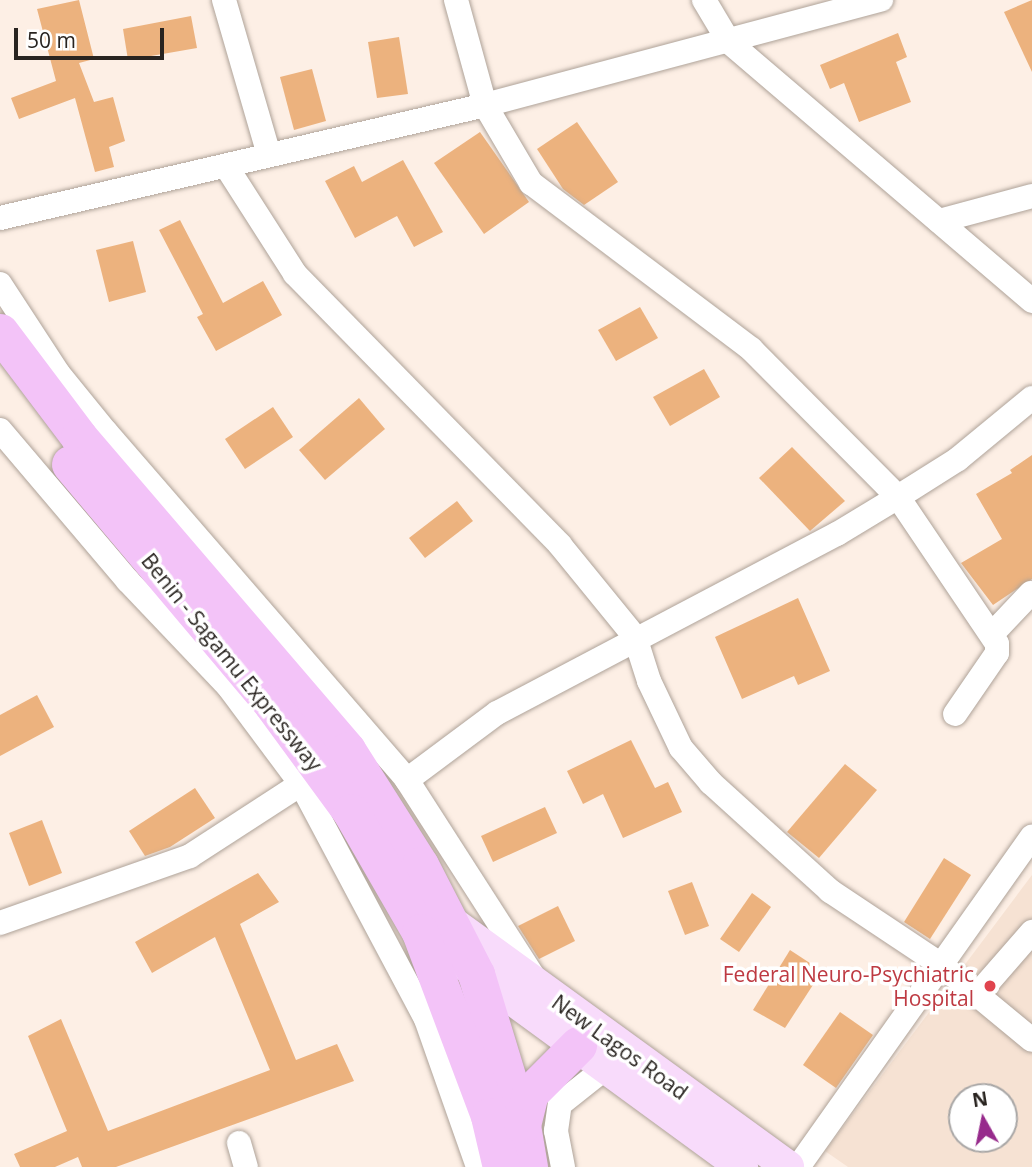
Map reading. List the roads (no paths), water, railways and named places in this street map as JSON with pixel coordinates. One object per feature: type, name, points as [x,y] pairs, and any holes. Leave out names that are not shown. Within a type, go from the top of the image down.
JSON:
[{"type":"highway","points":[[0,332],[79,437],[346,750],[437,928],[476,974],[522,1125],[529,1167]]},
{"type":"highway","name":"Benin - Sagamu Expressway","points":[[0,376],[272,704],[351,843],[437,928],[501,1167]]},
{"type":"highway","points":[[522,1125],[530,1093],[578,1045]]},
{"type":"main road","name":"New Lagos Road","points":[[437,928],[542,991],[788,1167]]},
{"type":"main road","name":"New Lagos Road","points":[[476,974],[608,1066],[742,1167]]},
{"type":"street","points":[[224,0],[269,155]]},
{"type":"street","points":[[456,0],[485,105],[531,183],[751,349],[898,497],[993,634],[997,653],[955,714]]},
{"type":"street","points":[[704,0],[729,42],[1032,301]]},
{"type":"street","points":[[0,218],[485,105],[881,0]]},
{"type":"street","points":[[226,166],[295,274],[560,545],[635,637],[649,681],[681,748],[711,783],[830,891],[940,964],[1032,1040]]},
{"type":"street","points":[[939,221],[1032,196]]},
{"type":"street","points":[[0,284],[50,363],[106,432],[407,780],[542,991]]},
{"type":"street","points":[[407,780],[497,713],[635,637],[837,534],[898,497],[958,459],[1032,398]]},
{"type":"street","points":[[0,430],[128,581],[228,686],[301,784],[351,843],[426,1019],[478,1167]]},
{"type":"street","points":[[993,634],[1031,593]]},
{"type":"street","points":[[0,923],[190,856],[301,784]]},
{"type":"street","points":[[798,1167],[1032,837]]},
{"type":"street","points":[[977,995],[1032,932]]},
{"type":"street","points":[[563,1167],[556,1131],[560,1104],[608,1066]]},
{"type":"street","points":[[239,1143],[246,1167]]},
{"type":"place","name":"Federal Neuro-Psychiatric Hospital","points":[[990,986]]}]
